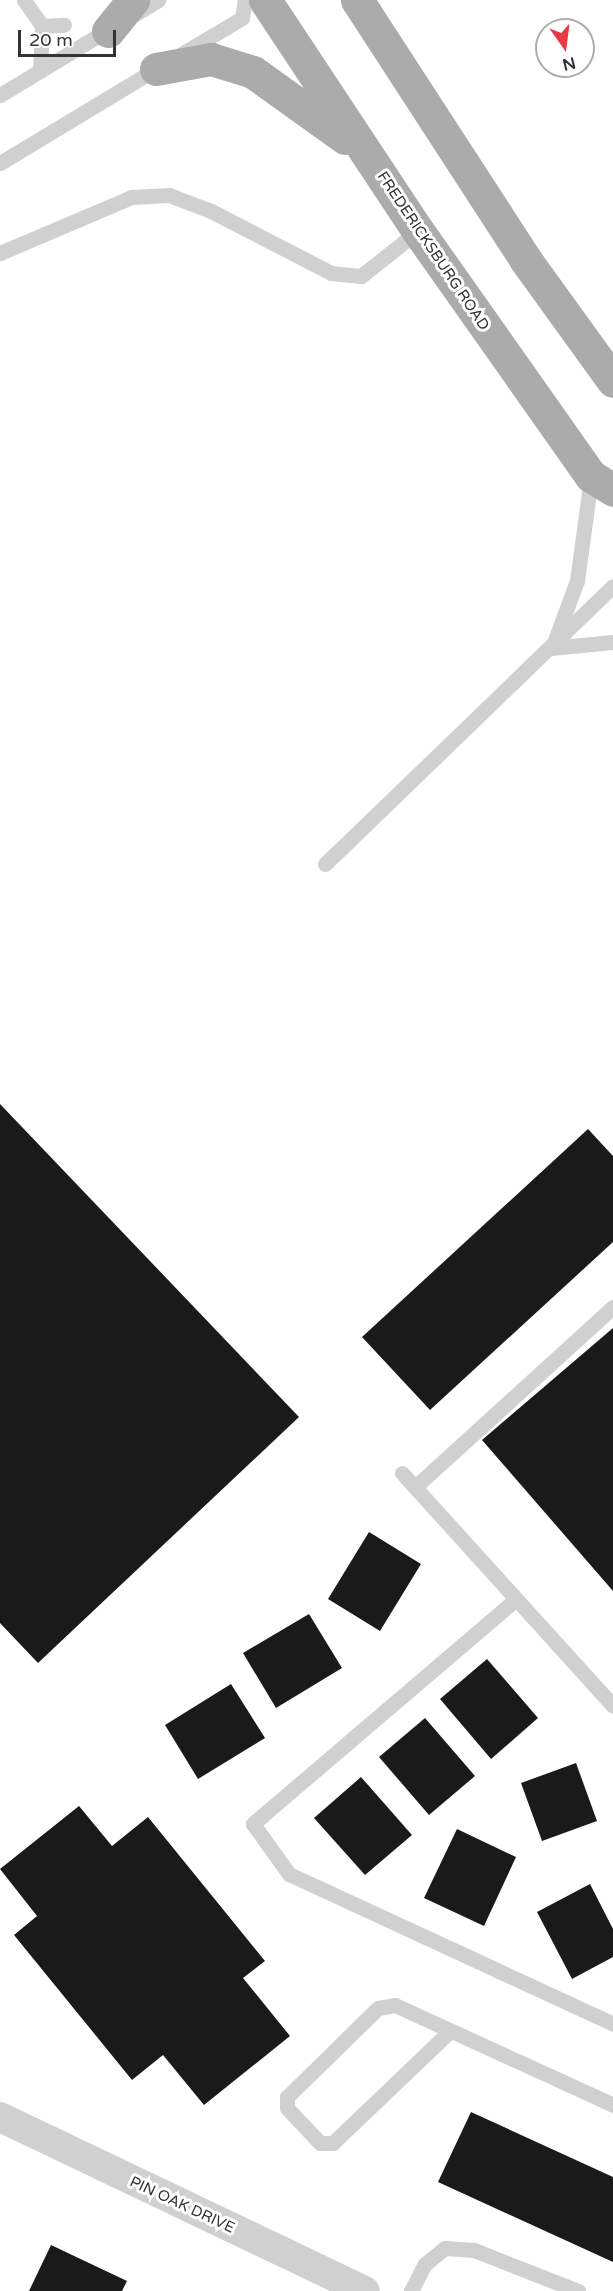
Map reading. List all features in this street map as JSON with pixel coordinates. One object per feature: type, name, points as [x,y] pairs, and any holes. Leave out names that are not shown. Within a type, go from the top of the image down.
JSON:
[{"type":"main road","points":[[108,30],[133,0]]},
{"type":"main road","name":"FREDERICKSBURG ROAD","points":[[265,0],[418,231],[602,483]]},
{"type":"main road","points":[[357,0],[525,259],[613,381]]},
{"type":"main road","points":[[156,69],[211,59],[254,72],[368,156]]},
{"type":"street","name":"PIN OAK DRIVE","points":[[0,2117],[365,2291]]},
{"type":"lane","points":[[24,0],[42,26],[40,71]]},
{"type":"lane","points":[[0,95],[158,0]]},
{"type":"lane","points":[[0,163],[242,18],[245,0]]},
{"type":"lane","points":[[42,26],[64,25]]},
{"type":"lane","points":[[0,253],[131,197],[169,195],[211,211],[331,273],[361,276],[418,231]]},
{"type":"lane","points":[[552,648],[577,581],[602,483]]},
{"type":"lane","points":[[325,864],[552,648],[613,586]]},
{"type":"lane","points":[[552,648],[613,642]]},
{"type":"lane","points":[[415,1487],[613,1307]]},
{"type":"lane","points":[[402,1473],[613,1706]]},
{"type":"lane","points":[[516,1599],[253,1824],[289,1874],[613,2024]]},
{"type":"lane","points":[[450,2031],[333,2143],[320,2143],[287,2108],[287,2097],[378,2008],[395,2005],[613,2105]]},
{"type":"lane","points":[[411,2291],[425,2264],[445,2248],[474,2250],[578,2291]]},
{"type":"building","points":[[0,1104],[299,1417],[38,1663],[0,1623]]},
{"type":"building","points":[[588,1129],[613,1156],[613,1242],[430,1410],[362,1337]]},
{"type":"building","points":[[613,1328],[613,1591],[482,1440]]},
{"type":"building","points":[[369,1532],[421,1564],[380,1631],[328,1599]]},
{"type":"building","points":[[309,1614],[342,1668],[276,1708],[243,1653]]},
{"type":"building","points":[[487,1659],[538,1718],[491,1759],[440,1699]]},
{"type":"building","points":[[231,1684],[265,1738],[198,1779],[165,1725]]},
{"type":"building","points":[[425,1718],[475,1776],[429,1815],[379,1757]]},
{"type":"building","points":[[576,1763],[597,1821],[542,1841],[521,1783]]},
{"type":"building","points":[[361,1777],[412,1835],[365,1875],[314,1818]]},
{"type":"building","points":[[79,1806],[112,1846],[148,1817],[265,1961],[243,1978],[290,2036],[204,2105],[163,2055],[132,2080],[14,1935],[37,1916],[0,1869]]},
{"type":"building","points":[[457,1829],[516,1857],[484,1926],[424,1898]]},
{"type":"building","points":[[590,1884],[613,1929],[613,1957],[572,1979],[537,1912]]},
{"type":"building","points":[[471,2112],[613,2177],[613,2262],[438,2182]]},
{"type":"building","points":[[51,2245],[127,2281],[122,2291],[29,2291]]}]
